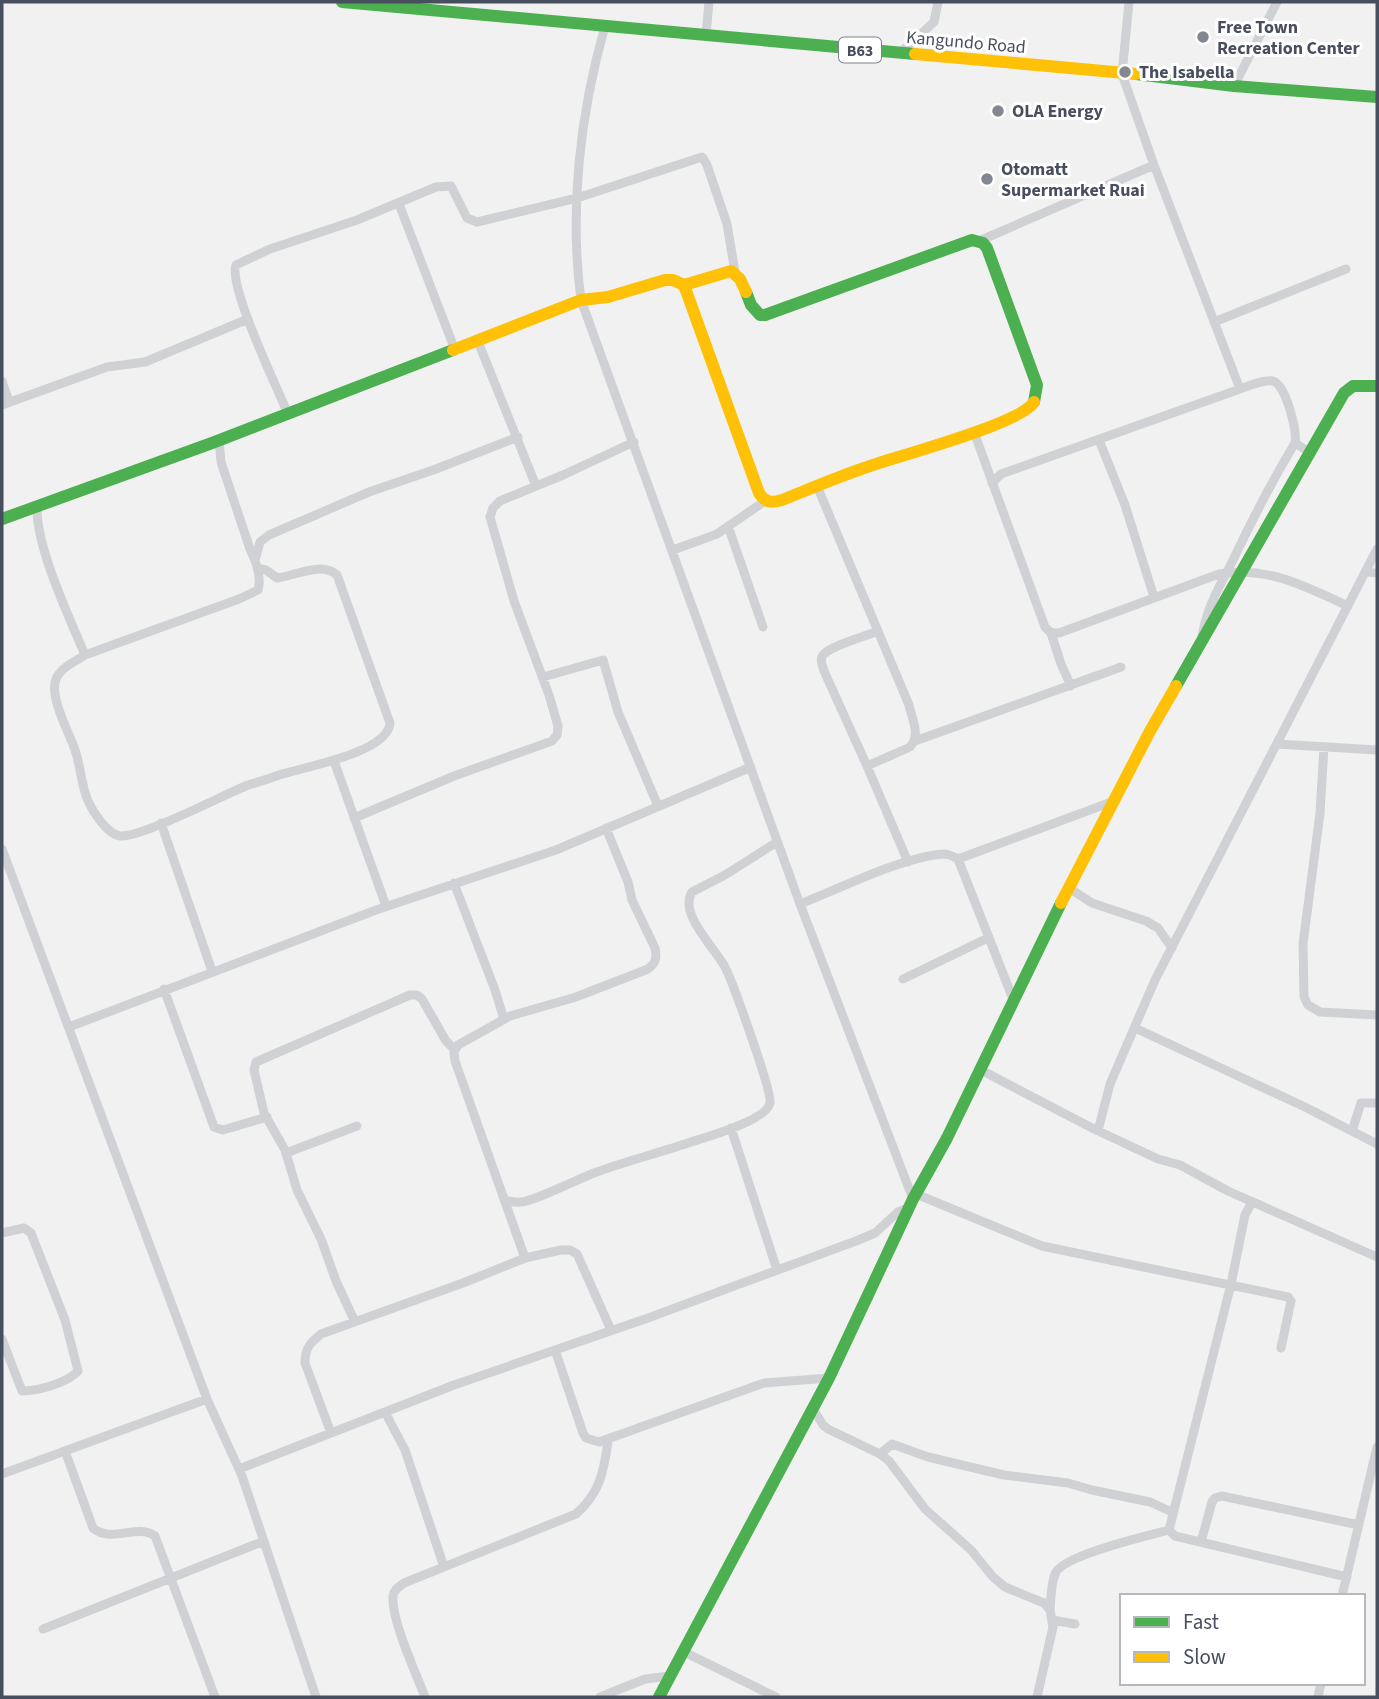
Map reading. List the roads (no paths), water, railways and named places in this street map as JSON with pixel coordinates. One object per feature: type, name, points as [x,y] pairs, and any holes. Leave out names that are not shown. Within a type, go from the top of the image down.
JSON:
[{"type":"main road","name":"Kangundo Road","points":[[342,2],[1234,86],[1377,97]]},
{"type":"main road","points":[[2,519],[219,440],[581,300],[608,298],[665,280],[684,285],[726,271],[735,272],[752,309],[765,315],[972,240],[987,248],[1037,385],[1037,393],[1031,407],[1023,412],[974,432],[872,465],[782,500],[772,503],[765,501],[759,493],[684,285]]},
{"type":"main road","points":[[659,1697],[829,1378],[912,1200],[947,1138],[1005,1021],[1013,999],[1150,731],[1344,393],[1353,386],[1377,386]]},
{"type":"street","points":[[706,36],[709,2]]},
{"type":"street","points":[[900,54],[934,22],[938,2]]},
{"type":"street","points":[[1129,2],[1122,74],[1240,389]]},
{"type":"street","points":[[1234,86],[1277,2]]},
{"type":"street","points":[[605,26],[593,67],[585,112],[577,198],[576,246],[581,300],[777,842],[912,1200],[1042,1246],[1288,1297],[1291,1301],[1281,1348]]},
{"type":"street","points":[[287,412],[248,319],[234,270],[241,261],[301,237],[400,204],[436,187],[451,186],[467,218],[473,223],[577,198],[702,157],[727,224],[735,272]]},
{"type":"street","points":[[979,242],[1154,165]]},
{"type":"street","points":[[400,204],[455,350]]},
{"type":"street","points":[[1214,322],[1346,269]]},
{"type":"street","points":[[2,381],[6,404],[107,367],[145,362],[248,319]]},
{"type":"street","points":[[477,339],[536,486]]},
{"type":"street","points":[[992,483],[1002,474],[1240,389],[1269,381],[1277,384],[1296,429],[1295,443],[1260,503],[1207,610],[1201,641]]},
{"type":"street","points":[[974,432],[1045,627],[1051,633],[1071,686]]},
{"type":"street","points":[[256,564],[260,542],[269,536],[369,492],[518,437]]},
{"type":"street","points":[[219,440],[221,462],[256,564],[260,580],[258,590],[85,655],[55,680],[57,704],[75,751],[89,803],[116,835],[123,836],[161,823],[248,786],[297,769],[334,761],[368,746],[389,730],[390,723],[337,575],[326,569],[276,578],[256,564]]},
{"type":"street","points":[[1099,440],[1125,505],[1154,597]]},
{"type":"street","points":[[354,818],[454,776],[552,741],[557,735],[558,726],[514,601],[489,517],[500,501],[634,442]]},
{"type":"street","points":[[1295,443],[1309,452]]},
{"type":"street","points":[[987,469],[1002,474]]},
{"type":"street","points":[[817,486],[909,705],[916,733],[915,741]]},
{"type":"street","points":[[673,550],[716,534],[765,501]]},
{"type":"street","points":[[37,507],[39,527],[53,576],[85,655]]},
{"type":"street","points":[[728,526],[763,627]]},
{"type":"street","points":[[1098,1131],[1110,1084],[1155,980],[1377,549]]},
{"type":"street","points":[[1051,633],[1059,633],[1154,597],[1241,570],[1280,577],[1348,606]]},
{"type":"street","points":[[1366,572],[1377,573]]},
{"type":"street","points":[[878,631],[830,650],[821,659],[908,862]]},
{"type":"street","points":[[542,677],[603,660],[618,712],[658,806]]},
{"type":"street","points":[[867,766],[910,747],[915,741],[1121,667]]},
{"type":"street","points":[[1277,744],[1377,750]]},
{"type":"street","points":[[1324,747],[1320,813],[1303,944],[1304,997],[1308,1005],[1320,1012],[1377,1015]]},
{"type":"street","points":[[334,761],[386,906]]},
{"type":"street","points":[[69,1027],[386,906],[535,858],[751,767]]},
{"type":"street","points":[[800,904],[908,862],[945,854],[958,859],[1114,801]]},
{"type":"street","points":[[161,823],[212,971]]},
{"type":"street","points":[[525,1258],[455,1061],[455,1050],[458,1045],[504,1020],[528,1010],[576,997],[648,969],[654,964],[655,948],[632,900],[628,882],[606,828]]},
{"type":"street","points":[[504,1200],[521,1203],[596,1172],[732,1128],[768,1109],[771,1101],[764,1073],[724,965],[701,933],[689,897],[692,892],[777,842]]},
{"type":"street","points":[[2,849],[207,1399],[239,1469],[316,1697]]},
{"type":"street","points":[[958,859],[1013,999]]},
{"type":"street","points":[[454,883],[504,1020]]},
{"type":"street","points":[[1069,888],[1092,903],[1146,921],[1158,928],[1172,948]]},
{"type":"street","points":[[903,979],[988,938]]},
{"type":"street","points":[[164,989],[214,1127],[223,1130],[267,1117]]},
{"type":"street","points":[[355,1322],[321,1239],[297,1190],[286,1153],[260,1101],[254,1070],[256,1062],[410,995],[422,999],[446,1041],[455,1050]]},
{"type":"street","points":[[1135,1028],[1377,1144]]},
{"type":"street","points":[[979,1069],[1098,1131],[1158,1159],[1181,1164],[1228,1191],[1377,1257]]},
{"type":"street","points":[[1352,1131],[1361,1102],[1377,1103]]},
{"type":"street","points":[[286,1153],[357,1126]]},
{"type":"street","points":[[732,1128],[777,1270]]},
{"type":"street","points":[[239,1469],[454,1385],[875,1233],[912,1200]]},
{"type":"street","points":[[1169,1530],[1231,1284],[1245,1215],[1252,1202]]},
{"type":"street","points":[[513,1224],[521,1203]]},
{"type":"street","points":[[2,1233],[15,1228],[24,1228],[31,1233],[65,1320],[78,1371],[62,1381],[22,1391],[2,1339]]},
{"type":"street","points":[[331,1433],[305,1363],[305,1353],[310,1343],[321,1334],[525,1258],[562,1250],[577,1254],[611,1330]]},
{"type":"street","points":[[555,1350],[583,1433],[592,1441],[608,1441],[764,1382],[829,1378]]},
{"type":"street","points":[[2,1474],[207,1399]]},
{"type":"street","points":[[812,1407],[828,1429],[889,1461],[925,1509],[971,1550],[993,1577],[1005,1587],[1044,1603],[1050,1609]]},
{"type":"street","points":[[385,1412],[405,1450],[444,1567]]},
{"type":"street","points":[[425,1697],[398,1623],[393,1596],[396,1589],[404,1583],[576,1514],[590,1502],[598,1484],[605,1464],[608,1441]]},
{"type":"street","points":[[880,1454],[892,1444],[928,1457],[1003,1475],[1068,1483],[1150,1502],[1172,1512]]},
{"type":"street","points":[[1343,1594],[1377,1447]]},
{"type":"street","points":[[65,1451],[93,1528],[111,1535],[147,1531],[152,1533],[172,1578],[215,1697]]},
{"type":"street","points":[[1201,1542],[1212,1502],[1222,1496],[1359,1525]]},
{"type":"street","points":[[1365,1499],[1377,1502]]},
{"type":"street","points":[[1037,1697],[1053,1628],[1050,1609],[1055,1574],[1061,1566],[1103,1548],[1169,1530]]},
{"type":"street","points":[[1169,1530],[1175,1535],[1201,1542],[1347,1577]]},
{"type":"street","points":[[43,1629],[264,1541]]},
{"type":"street","points":[[1052,1620],[1075,1624]]},
{"type":"street","points":[[682,1651],[776,1697]]},
{"type":"street","points":[[600,1697],[645,1679],[670,1676]]},
{"type":"place","name":"Free Town Recreation Center","points":[[1203,37]]},
{"type":"place","name":"The Isabella","points":[[1125,72]]},
{"type":"place","name":"OLA Energy","points":[[998,111]]},
{"type":"place","name":"Otomatt Supermarket Ruai","points":[[987,179]]}]
